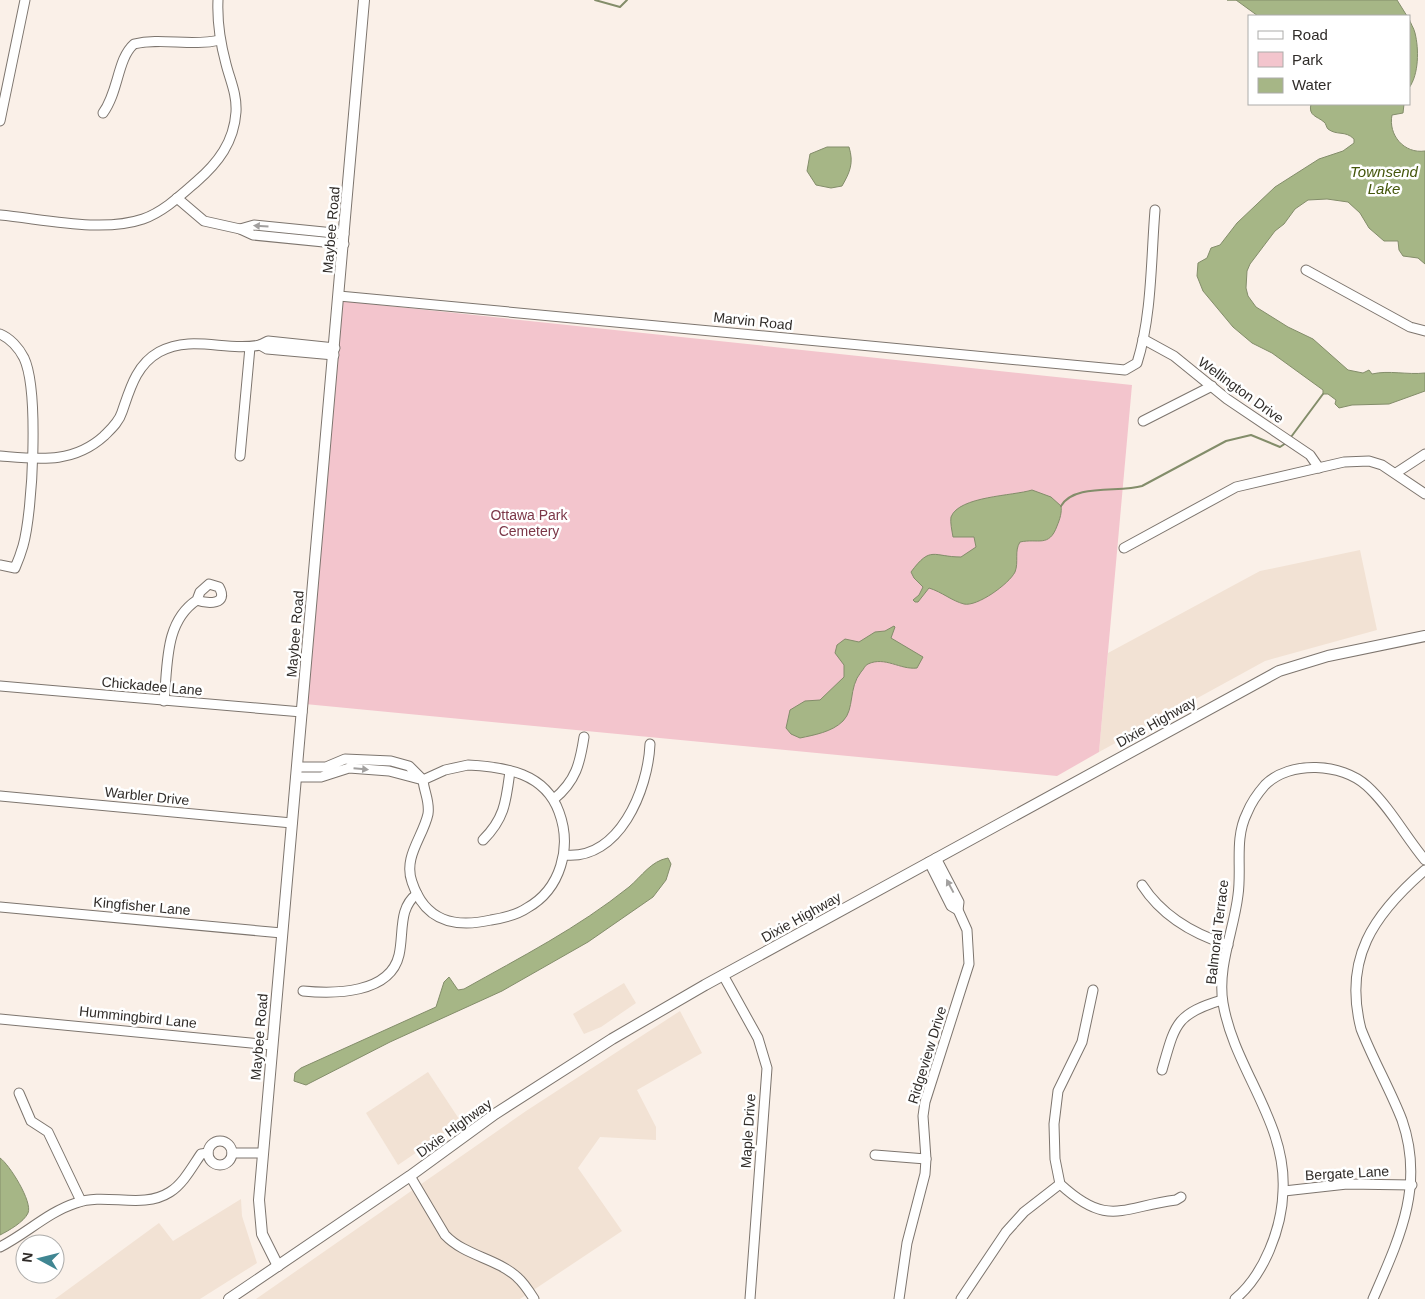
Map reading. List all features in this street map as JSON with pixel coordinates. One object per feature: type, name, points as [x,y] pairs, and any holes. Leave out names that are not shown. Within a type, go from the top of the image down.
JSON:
[{"type":"main road","name":"Maybee Road","points":[[278,1266],[262,1234],[258,1212],[335,352],[364,0]]},
{"type":"main road","name":"Dixie Highway","points":[[229,1299],[410,1176],[496,1114],[612,1039],[723,975],[1278,671],[1328,656],[1425,636]]},
{"type":"street","points":[[0,121],[26,0]]},
{"type":"street","points":[[0,215],[113,225],[144,218],[177,198],[208,172],[228,146],[234,130],[236,96],[220,40],[217,20],[218,0]]},
{"type":"street","points":[[103,113],[117,87],[125,56],[134,44],[157,42],[187,44],[220,40]]},
{"type":"street","points":[[177,198],[204,221],[240,229],[253,235],[286,238],[344,239]]},
{"type":"street","points":[[1143,339],[1150,281],[1155,210]]},
{"type":"street","points":[[240,229],[254,226],[286,228],[344,239]]},
{"type":"street","points":[[286,228],[286,238]]},
{"type":"street","points":[[1306,270],[1410,327],[1425,331]]},
{"type":"street","name":"Marvin Road","points":[[339,296],[1118,370],[1125,370],[1138,363],[1143,339]]},
{"type":"street","points":[[0,334],[16,345],[24,358],[29,377],[32,459],[23,547],[16,568],[0,565]]},
{"type":"street","name":"Wellington Drive","points":[[1143,339],[1174,356],[1212,386],[1310,456],[1319,468]]},
{"type":"street","points":[[0,456],[58,459],[91,448],[114,426],[122,412],[131,384],[141,367],[159,352],[191,342],[250,346],[268,342],[335,352]]},
{"type":"street","points":[[240,456],[250,346]]},
{"type":"street","points":[[1144,420],[1212,386]]},
{"type":"street","points":[[1396,474],[1425,454]]},
{"type":"street","points":[[1124,548],[1236,487],[1357,460],[1382,465],[1425,494]]},
{"type":"street","points":[[164,701],[173,629],[185,608],[197,600]]},
{"type":"street","name":"Chickadee Lane","points":[[0,686],[302,712]]},
{"type":"street","points":[[554,799],[571,783],[576,774],[584,737]]},
{"type":"street","points":[[564,855],[586,855],[596,850],[605,844],[623,824],[644,782],[650,744]]},
{"type":"street","points":[[296,772],[328,771],[349,768],[389,771],[423,780],[458,766],[486,766],[510,771],[536,780],[554,799],[565,832],[564,855],[557,877],[546,892],[527,908],[514,914],[477,923],[455,924],[434,914],[417,894],[411,881],[410,868],[413,850],[428,814],[429,803],[423,780],[409,766],[391,761],[346,759],[328,771]]},
{"type":"street","points":[[389,771],[391,761]]},
{"type":"street","name":"Balmoral Terrace","points":[[1235,1299],[1259,1269],[1273,1242],[1280,1217],[1284,1190],[1278,1145],[1269,1117],[1234,1046],[1222,1000],[1228,945],[1239,894],[1240,833],[1246,815],[1266,784],[1281,775],[1295,770],[1329,768],[1366,784],[1425,860]]},
{"type":"street","points":[[483,840],[500,821],[510,771]]},
{"type":"street","name":"Warbler Drive","points":[[0,796],[292,823]]},
{"type":"street","name":"Ridgeview Drive","points":[[899,1299],[902,1263],[923,1186],[926,1159],[923,1116],[925,1102],[969,964],[967,930],[958,910],[951,906],[932,860]]},
{"type":"street","points":[[1373,1299],[1402,1229],[1412,1185],[1411,1155],[1402,1121],[1360,1029],[1356,992],[1360,958],[1366,937],[1390,904],[1425,870]]},
{"type":"street","points":[[1142,885],[1150,897],[1175,920],[1194,933],[1228,945]]},
{"type":"street","points":[[303,991],[337,994],[365,987],[383,979],[394,966],[399,956],[405,908],[409,900],[417,894]]},
{"type":"street","name":"Kingfisher Lane","points":[[0,907],[282,933]]},
{"type":"street","name":"Maple Drive","points":[[723,975],[758,1038],[767,1068],[750,1299]]},
{"type":"street","points":[[1093,990],[1082,1042],[1058,1091],[1054,1124],[1055,1159],[1060,1184],[1089,1207],[1108,1212],[1121,1212],[1176,1200],[1181,1197]]},
{"type":"street","points":[[1162,1070],[1181,1020],[1199,1007],[1222,1000]]},
{"type":"street","name":"Hummingbird Lane","points":[[0,1019],[272,1045]]},
{"type":"street","points":[[19,1093],[31,1121],[48,1132],[81,1201]]},
{"type":"street","points":[[208,1153],[212,1144],[220,1141],[228,1144],[232,1153]]},
{"type":"street","points":[[208,1153],[212,1161],[220,1164],[228,1161],[232,1153]]},
{"type":"street","points":[[0,1248],[60,1209],[81,1201],[110,1198],[147,1200],[159,1198],[171,1192],[182,1181],[201,1154],[208,1153]]},
{"type":"street","points":[[232,1153],[263,1153]]},
{"type":"street","points":[[875,1155],[926,1159]]},
{"type":"street","points":[[410,1176],[445,1235],[452,1242],[500,1265],[516,1276],[534,1299]]},
{"type":"street","points":[[961,1299],[1006,1232],[1024,1212],[1060,1184]]},
{"type":"street","name":"Bergate Lane","points":[[1284,1190],[1347,1184],[1412,1185]]},
{"type":"shaded area","points":[[1360,550],[1377,630],[1265,661],[1099,752],[1108,653],[1260,571]]},
{"type":"shaded area","points":[[624,983],[636,1003],[601,1027],[584,1034],[573,1014]]},
{"type":"shaded area","points":[[680,1011],[702,1053],[637,1090],[656,1127],[656,1140],[600,1137],[578,1168],[622,1231],[520,1299],[256,1299],[526,1111]]},
{"type":"shaded area","points":[[428,1072],[461,1122],[398,1165],[366,1113]]},
{"type":"shaded area","points":[[241,1199],[242,1216],[257,1263],[200,1299],[55,1299],[159,1223],[173,1241]]},
{"type":"green space","name":"Ottawa Park Cemetery","points":[[342,301],[1132,385],[1099,752],[1057,776],[305,704]]},
{"type":"water","points":[[1236,0],[1397,0],[1406,15],[1257,15]]},
{"type":"water","points":[[1410,20],[1415,33],[1417,46],[1416,69],[1410,86]]},
{"type":"water","name":"Townsend Lake","points":[[1311,105],[1404,105],[1403,113],[1392,115],[1391,122],[1399,142],[1410,149],[1425,151],[1425,264],[1418,258],[1403,256],[1399,250],[1398,241],[1384,241],[1369,228],[1360,213],[1348,202],[1327,199],[1308,200],[1295,209],[1284,224],[1275,231],[1250,264],[1247,271],[1246,288],[1248,296],[1256,307],[1288,327],[1313,339],[1348,370],[1363,373],[1369,370],[1372,374],[1385,372],[1425,373],[1425,391],[1389,404],[1352,405],[1339,408],[1335,404],[1336,400],[1328,394],[1323,394],[1323,390],[1272,353],[1252,343],[1233,327],[1203,291],[1197,276],[1198,263],[1207,258],[1211,248],[1220,245],[1237,223],[1275,187],[1319,159],[1343,151],[1354,143],[1354,139],[1351,136],[1328,129],[1325,123],[1312,113]]},
{"type":"water","points":[[827,147],[849,147],[850,167],[842,186],[831,188],[816,185],[807,171],[810,154]]},
{"type":"water","points":[[1032,490],[1051,497],[1061,506],[1060,518],[1054,533],[1047,540],[1020,542],[1017,549],[1017,564],[1012,577],[992,594],[970,604],[960,603],[929,588],[918,602],[913,600],[919,595],[923,587],[911,572],[923,558],[933,554],[961,557],[976,547],[974,537],[953,537],[951,517],[956,510],[975,501]]},
{"type":"water","points":[[894,626],[891,638],[923,657],[917,668],[886,662],[874,662],[867,665],[857,678],[849,711],[839,725],[817,734],[800,738],[791,734],[786,728],[790,710],[805,701],[820,700],[844,677],[844,665],[835,653],[837,645],[845,639],[859,642],[875,632],[885,631]]},
{"type":"water","points":[[668,858],[671,864],[666,880],[653,897],[588,942],[502,991],[390,1042],[306,1085],[294,1081],[295,1073],[301,1068],[436,1007],[444,982],[449,977],[458,990],[464,989],[549,941],[610,902],[657,862]]},
{"type":"water","points":[[0,1158],[9,1168],[24,1192],[29,1208],[23,1220],[0,1235]]},
{"type":"waterway","points":[[595,0],[620,7],[627,0]]},
{"type":"waterway","points":[[1291,437],[1323,394]]},
{"type":"waterway","points":[[1061,506],[1067,499],[1087,491],[1142,486],[1226,441],[1251,435],[1280,447],[1286,443]]}]
